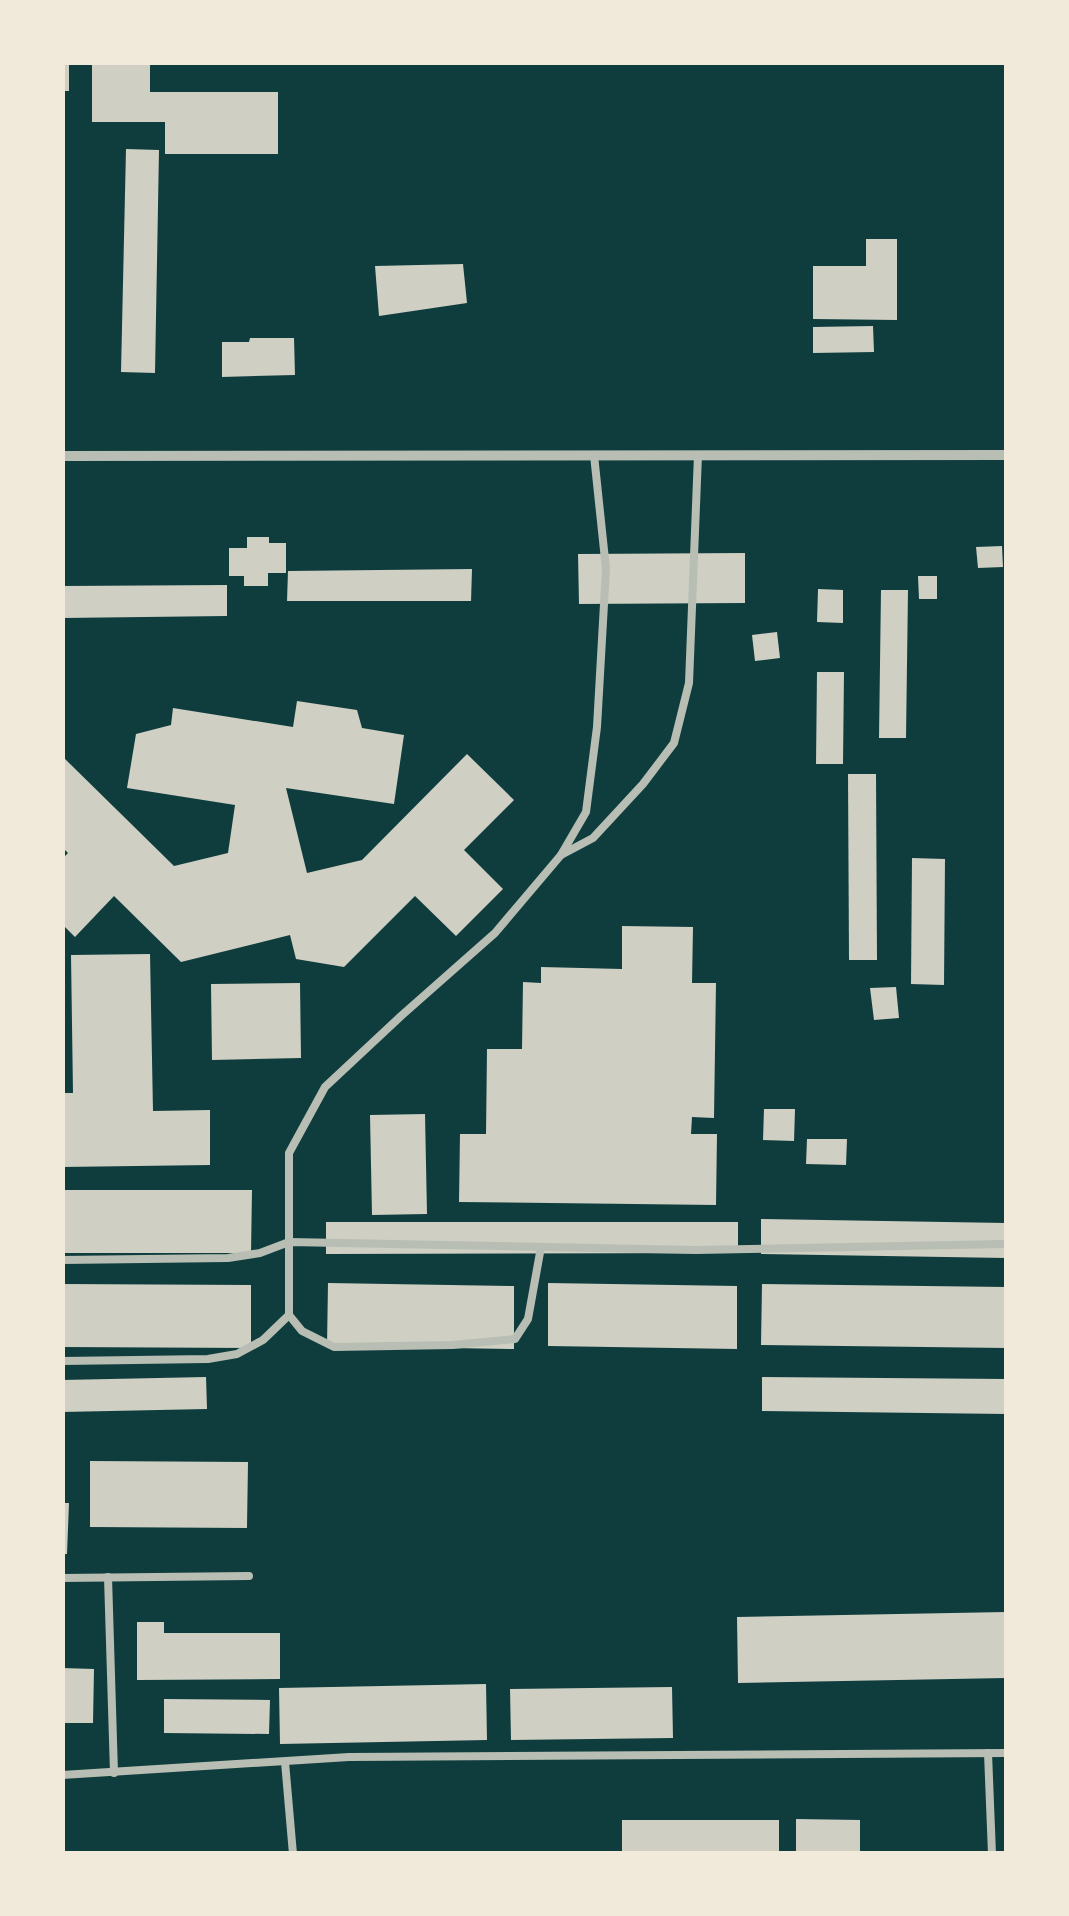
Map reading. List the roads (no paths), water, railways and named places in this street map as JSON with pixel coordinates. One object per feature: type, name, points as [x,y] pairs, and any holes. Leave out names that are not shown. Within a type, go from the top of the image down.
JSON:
[{"type":"street","points":[[62,456],[1006,455]]},
{"type":"lane","points":[[542,1247],[528,1319],[515,1339],[453,1345],[334,1347],[302,1331],[290,1315],[289,1153],[325,1087],[496,933],[561,854],[586,812],[597,726],[606,570],[594,455]]},
{"type":"lane","points":[[561,854],[593,838],[674,744],[689,683],[698,455]]},
{"type":"lane","points":[[62,1260],[228,1258],[289,1242],[695,1250],[1003,1244]]},
{"type":"lane","points":[[62,1361],[237,1354],[263,1340],[290,1315]]},
{"type":"lane","points":[[62,1578],[249,1576]]},
{"type":"lane","points":[[108,1577],[114,1773]]},
{"type":"lane","points":[[62,1774],[369,1757],[1006,1752]]},
{"type":"lane","points":[[988,1753],[992,1854]]},
{"type":"lane","points":[[285,1762],[293,1854]]}]
